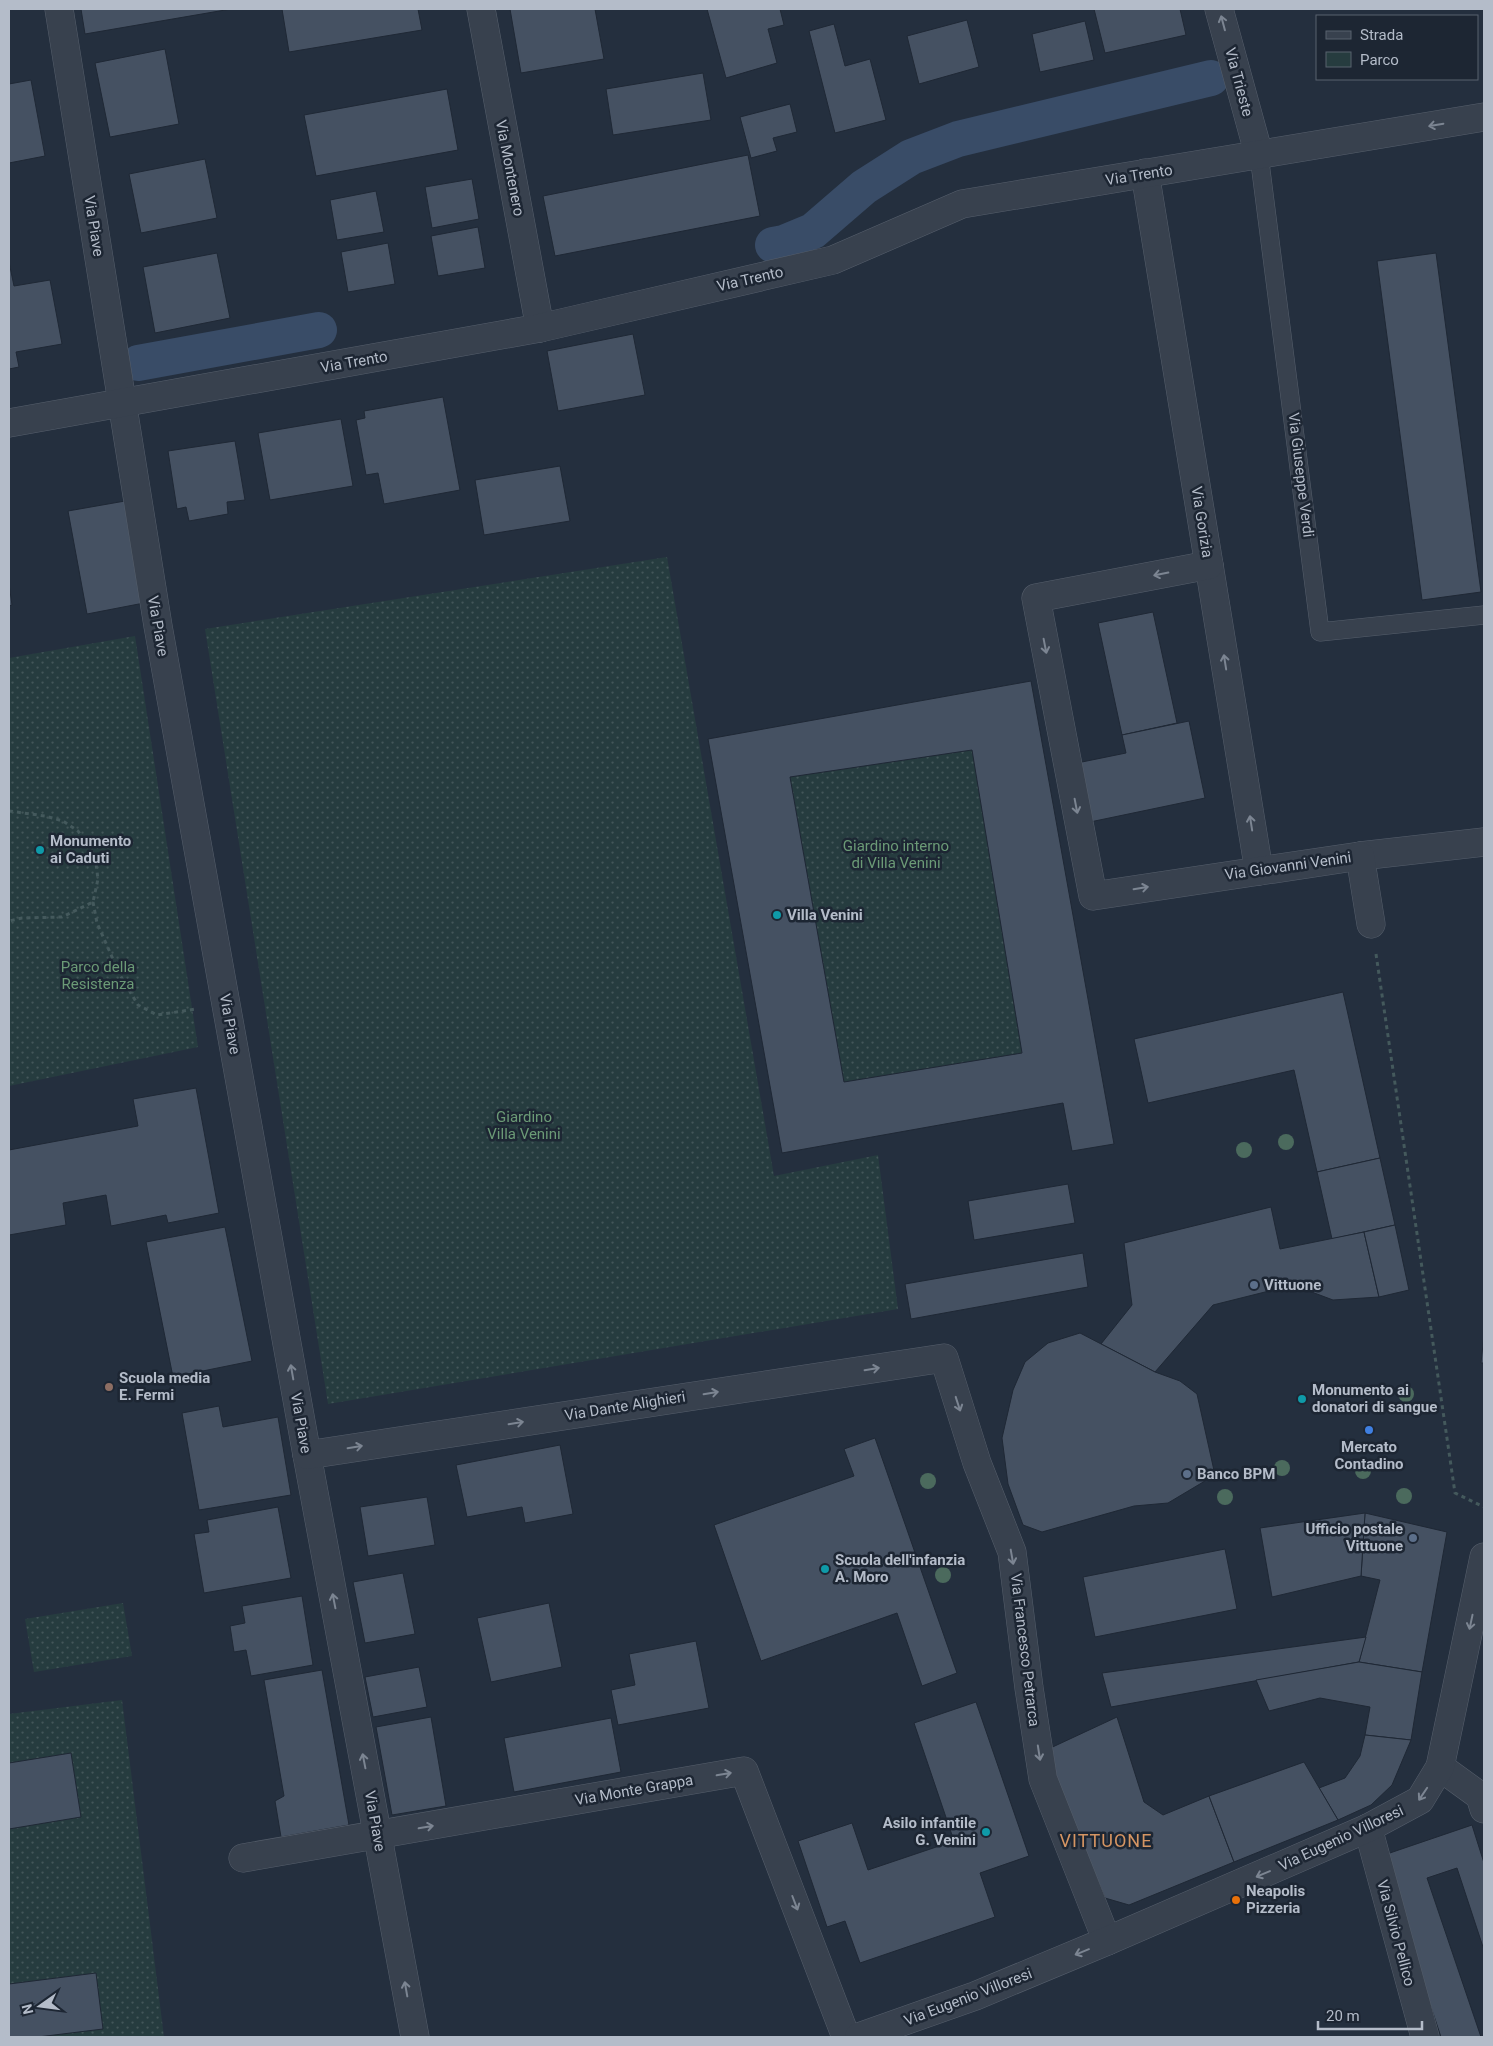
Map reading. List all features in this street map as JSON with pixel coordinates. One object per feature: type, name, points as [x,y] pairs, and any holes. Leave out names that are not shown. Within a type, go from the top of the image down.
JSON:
[{"type":"street","name":"Via Piave","points":[[59,9],[158,626],[307,1455],[415,2037]]},
{"type":"street","name":"Via Montenero","points":[[480,9],[540,328]]},
{"type":"street","name":"Via Trieste","points":[[1219,9],[1260,154]]},
{"type":"street","name":"Via Trento","points":[[9,423],[540,328],[833,260],[962,204],[1484,117]]},
{"type":"street","name":"Via Gorizia","points":[[1145,174],[1259,871]]},
{"type":"street","name":"Via Giovanni Venini","points":[[1209,565],[1036,598],[1093,896],[1360,856],[1484,842]]},
{"type":"street","points":[[1360,856],[1371,924]]},
{"type":"street","name":"Via Dante Alighieri","points":[[307,1455],[944,1358]]},
{"type":"street","name":"Via Francesco Petrarca","points":[[944,1358],[977,1464],[1012,1552],[1029,1688],[1043,1779],[1107,1941]]},
{"type":"street","name":"Via Eugenio Villoresi","points":[[859,2037],[976,1996],[1107,1941],[1368,1828],[1420,1800],[1440,1767],[1484,1557]]},
{"type":"street","points":[[1440,1767],[1480,1796],[1484,1809]]},
{"type":"street","name":"Via Monte Grappa","points":[[243,1858],[744,1771],[846,2037]]},
{"type":"street","name":"Via Silvio Pellico","points":[[1368,1828],[1424,2037]]},
{"type":"lane","name":"Via Giuseppe Verdi","points":[[1260,154],[1320,632],[1484,615]]},
{"type":"path","points":[[9,811],[45,816],[63,821],[78,831],[95,856],[98,878],[93,902],[97,922],[120,974],[138,1006],[157,1015],[226,1005]]},
{"type":"path","points":[[9,921],[22,918],[62,917],[93,902]]},
{"type":"path","points":[[1371,924],[1455,1492],[1484,1507]]},
{"type":"green space","name":"Giardino Villa Venini","points":[[667,557],[774,1176],[878,1155],[898,1309],[328,1404],[205,629]]},
{"type":"green space","name":"Parco della Resistenza","points":[[135,636],[198,1047],[9,1086],[9,658]]},
{"type":"green space","name":"Giardino interno di Villa Venini","points":[[972,750],[1022,1053],[844,1082],[790,777]]},
{"type":"green space","points":[[123,1603],[132,1656],[34,1672],[25,1619]]},
{"type":"green space","points":[[122,1700],[164,2037],[9,2037],[9,1714]]},
{"type":"building","points":[[81,9],[231,9],[85,34]]},
{"type":"building","points":[[282,9],[418,9],[422,30],[289,52]]},
{"type":"building","points":[[510,9],[595,9],[604,59],[521,73]]},
{"type":"building","points":[[707,9],[780,9],[784,25],[768,29],[777,63],[726,78]]},
{"type":"building","points":[[1094,9],[1180,9],[1186,35],[1105,53]]},
{"type":"building","points":[[967,20],[979,67],[919,84],[907,36]]},
{"type":"building","points":[[1085,21],[1094,60],[1040,72],[1032,34]]},
{"type":"building","points":[[834,24],[845,66],[870,59],[886,120],[835,133],[809,31]]},
{"type":"building","points":[[165,49],[179,124],[110,137],[95,63]]},
{"type":"building","points":[[703,73],[711,120],[613,135],[606,89]]},
{"type":"building","points":[[31,80],[45,156],[9,163],[9,84]]},
{"type":"building","points":[[447,89],[458,150],[316,176],[304,115]]},
{"type":"building","points":[[790,104],[797,132],[773,138],[777,151],[751,158],[740,117]]},
{"type":"building","points":[[748,155],[760,216],[555,256],[543,196]]},
{"type":"building","points":[[205,159],[217,218],[141,233],[129,174]]},
{"type":"building","points":[[472,179],[479,219],[432,228],[425,187]]},
{"type":"building","points":[[376,191],[384,232],[337,240],[330,200]]},
{"type":"building","points":[[478,227],[485,268],[438,276],[431,236]]},
{"type":"building","points":[[388,243],[395,284],[348,292],[341,252]]},
{"type":"building","points":[[217,253],[230,318],[155,333],[143,267]]},
{"type":"building","points":[[1436,253],[1481,592],[1422,600],[1377,261]]},
{"type":"building","points":[[9,262],[14,286],[50,280],[62,344],[16,352],[19,367],[9,369]]},
{"type":"building","points":[[633,334],[645,395],[558,411],[547,351]]},
{"type":"building","points":[[443,397],[460,490],[384,504],[378,473],[366,475],[356,420],[365,418],[364,411]]},
{"type":"building","points":[[341,419],[353,486],[270,500],[258,433]]},
{"type":"building","points":[[235,441],[245,500],[227,502],[228,514],[189,521],[186,507],[177,509],[168,451]]},
{"type":"building","points":[[560,466],[570,521],[484,535],[475,480]]},
{"type":"building","points":[[125,501],[144,603],[87,614],[68,511]]},
{"type":"building","points":[[9,584],[12,605],[9,606]]},
{"type":"building","points":[[1153,612],[1177,723],[1122,735],[1098,623]]},
{"type":"building","name":"Villa Venini","points":[[1031,681],[1114,1144],[1072,1151],[1063,1103],[782,1153],[708,739]],"holes":[[[972,750],[1022,1053],[844,1082],[790,777]]]},
{"type":"building","points":[[1189,721],[1205,798],[1090,822],[1077,763],[1126,753],[1122,735]]},
{"type":"building","points":[[1343,992],[1380,1158],[1317,1172],[1294,1070],[1148,1103],[1134,1039]]},
{"type":"building","points":[[196,1088],[219,1213],[168,1223],[166,1215],[111,1226],[106,1195],[63,1203],[66,1225],[9,1235],[9,1150],[138,1126],[133,1099]]},
{"type":"building","points":[[1380,1158],[1395,1225],[1332,1239],[1317,1172]]},
{"type":"building","points":[[1068,1184],[1075,1223],[974,1240],[968,1201]]},
{"type":"building","points":[[1271,1207],[1280,1249],[1364,1232],[1379,1297],[1333,1300],[1293,1285],[1213,1305],[1155,1372],[1101,1344],[1132,1305],[1124,1243]]},
{"type":"building","points":[[1395,1225],[1409,1290],[1379,1297],[1364,1232]]},
{"type":"building","points":[[225,1227],[252,1361],[173,1377],[146,1242]]},
{"type":"building","points":[[1083,1253],[1088,1287],[911,1319],[905,1284]]},
{"type":"building","points":[[1080,1333],[1155,1372],[1180,1381],[1197,1394],[1215,1475],[1168,1503],[1134,1506],[1042,1532],[1023,1525],[1008,1484],[1002,1438],[1013,1390],[1025,1362],[1048,1343]]},
{"type":"building","points":[[1484,1335],[1484,1363],[1481,1363]]},
{"type":"building","points":[[219,1406],[223,1427],[278,1417],[291,1495],[199,1510],[182,1413]]},
{"type":"building","name":"Scuola dell'infanzia A. Moro","points":[[875,1438],[957,1673],[922,1686],[897,1613],[761,1661],[714,1525],[854,1476],[844,1449]]},
{"type":"building","points":[[560,1445],[573,1514],[525,1523],[522,1507],[467,1517],[456,1465]]},
{"type":"building","points":[[427,1497],[435,1545],[368,1556],[360,1507]]},
{"type":"building","points":[[278,1507],[291,1578],[204,1593],[194,1534],[209,1532],[207,1520]]},
{"type":"building","points":[[1365,1513],[1447,1532],[1422,1672],[1359,1662],[1380,1580],[1361,1576]]},
{"type":"building","points":[[1365,1513],[1361,1576],[1272,1597],[1260,1528]]},
{"type":"building","points":[[1225,1549],[1237,1609],[1095,1637],[1083,1577]]},
{"type":"building","points":[[403,1573],[415,1634],[365,1643],[353,1582]]},
{"type":"building","points":[[302,1596],[313,1665],[251,1676],[246,1650],[234,1652],[230,1626],[245,1623],[242,1606]]},
{"type":"building","points":[[549,1603],[562,1667],[491,1682],[477,1618]]},
{"type":"building","points":[[1366,1637],[1359,1662],[1111,1707],[1102,1673]]},
{"type":"building","points":[[696,1641],[709,1708],[618,1725],[611,1690],[635,1685],[629,1654]]},
{"type":"building","points":[[1359,1662],[1422,1672],[1411,1740],[1365,1735],[1370,1707],[1320,1698],[1269,1711],[1256,1680]]},
{"type":"building","points":[[419,1667],[427,1707],[373,1717],[365,1677]]},
{"type":"building","points":[[322,1670],[349,1825],[281,1837],[275,1801],[284,1796],[264,1680]]},
{"type":"building","name":"Asilo infantile G. Venini","points":[[976,1702],[1029,1856],[980,1873],[995,1917],[860,1963],[845,1921],[827,1927],[798,1841],[852,1823],[868,1870],[954,1841],[914,1723]]},
{"type":"building","points":[[431,1717],[446,1806],[392,1815],[376,1727]]},
{"type":"building","points":[[1117,1717],[1144,1802],[1163,1815],[1209,1796],[1234,1862],[1129,1905],[1105,1898],[1044,1751]]},
{"type":"building","points":[[611,1718],[621,1772],[514,1792],[504,1738]]},
{"type":"building","points":[[1365,1735],[1411,1740],[1392,1785],[1371,1805],[1338,1820],[1319,1788],[1345,1778],[1360,1756]]},
{"type":"building","points":[[71,1753],[81,1817],[9,1829],[9,1763]]},
{"type":"building","points":[[1304,1762],[1338,1820],[1234,1862],[1209,1796]]},
{"type":"building","points":[[1472,1825],[1484,1863],[1484,1950],[1457,1868],[1427,1878],[1481,2037],[1441,2037],[1381,1856]]},
{"type":"building","points":[[96,1973],[103,2029],[38,2037],[9,2037],[9,1984]]},
{"type":"waterway","points":[[773,245],[784,243],[813,231],[864,187],[911,157],[958,139],[1211,78]]},
{"type":"waterway","points":[[138,363],[319,330]]},
{"type":"place","name":"Monumento ai Caduti","points":[[40,850]]},
{"type":"place","name":"Villa Venini","points":[[777,915]]},
{"type":"place","name":"Vittuone","points":[[1254,1285]]},
{"type":"place","name":"Scuola media E. Fermi","points":[[109,1387]]},
{"type":"place","name":"Monumento ai donatori di sangue","points":[[1302,1399]]},
{"type":"place","name":"Mercato Contadino","points":[[1369,1430]]},
{"type":"place","name":"Banco BPM","points":[[1187,1474]]},
{"type":"place","name":"Ufficio postale Vittuone","points":[[1413,1538]]},
{"type":"place","name":"Scuola dell'infanzia A. Moro","points":[[825,1569]]},
{"type":"place","name":"Asilo infantile G. Venini","points":[[986,1832]]},
{"type":"place","name":"Neapolis Pizzeria","points":[[1236,1900]]},
{"type":"district","name":"VITTUONE","points":[[1106,1840]]}]
